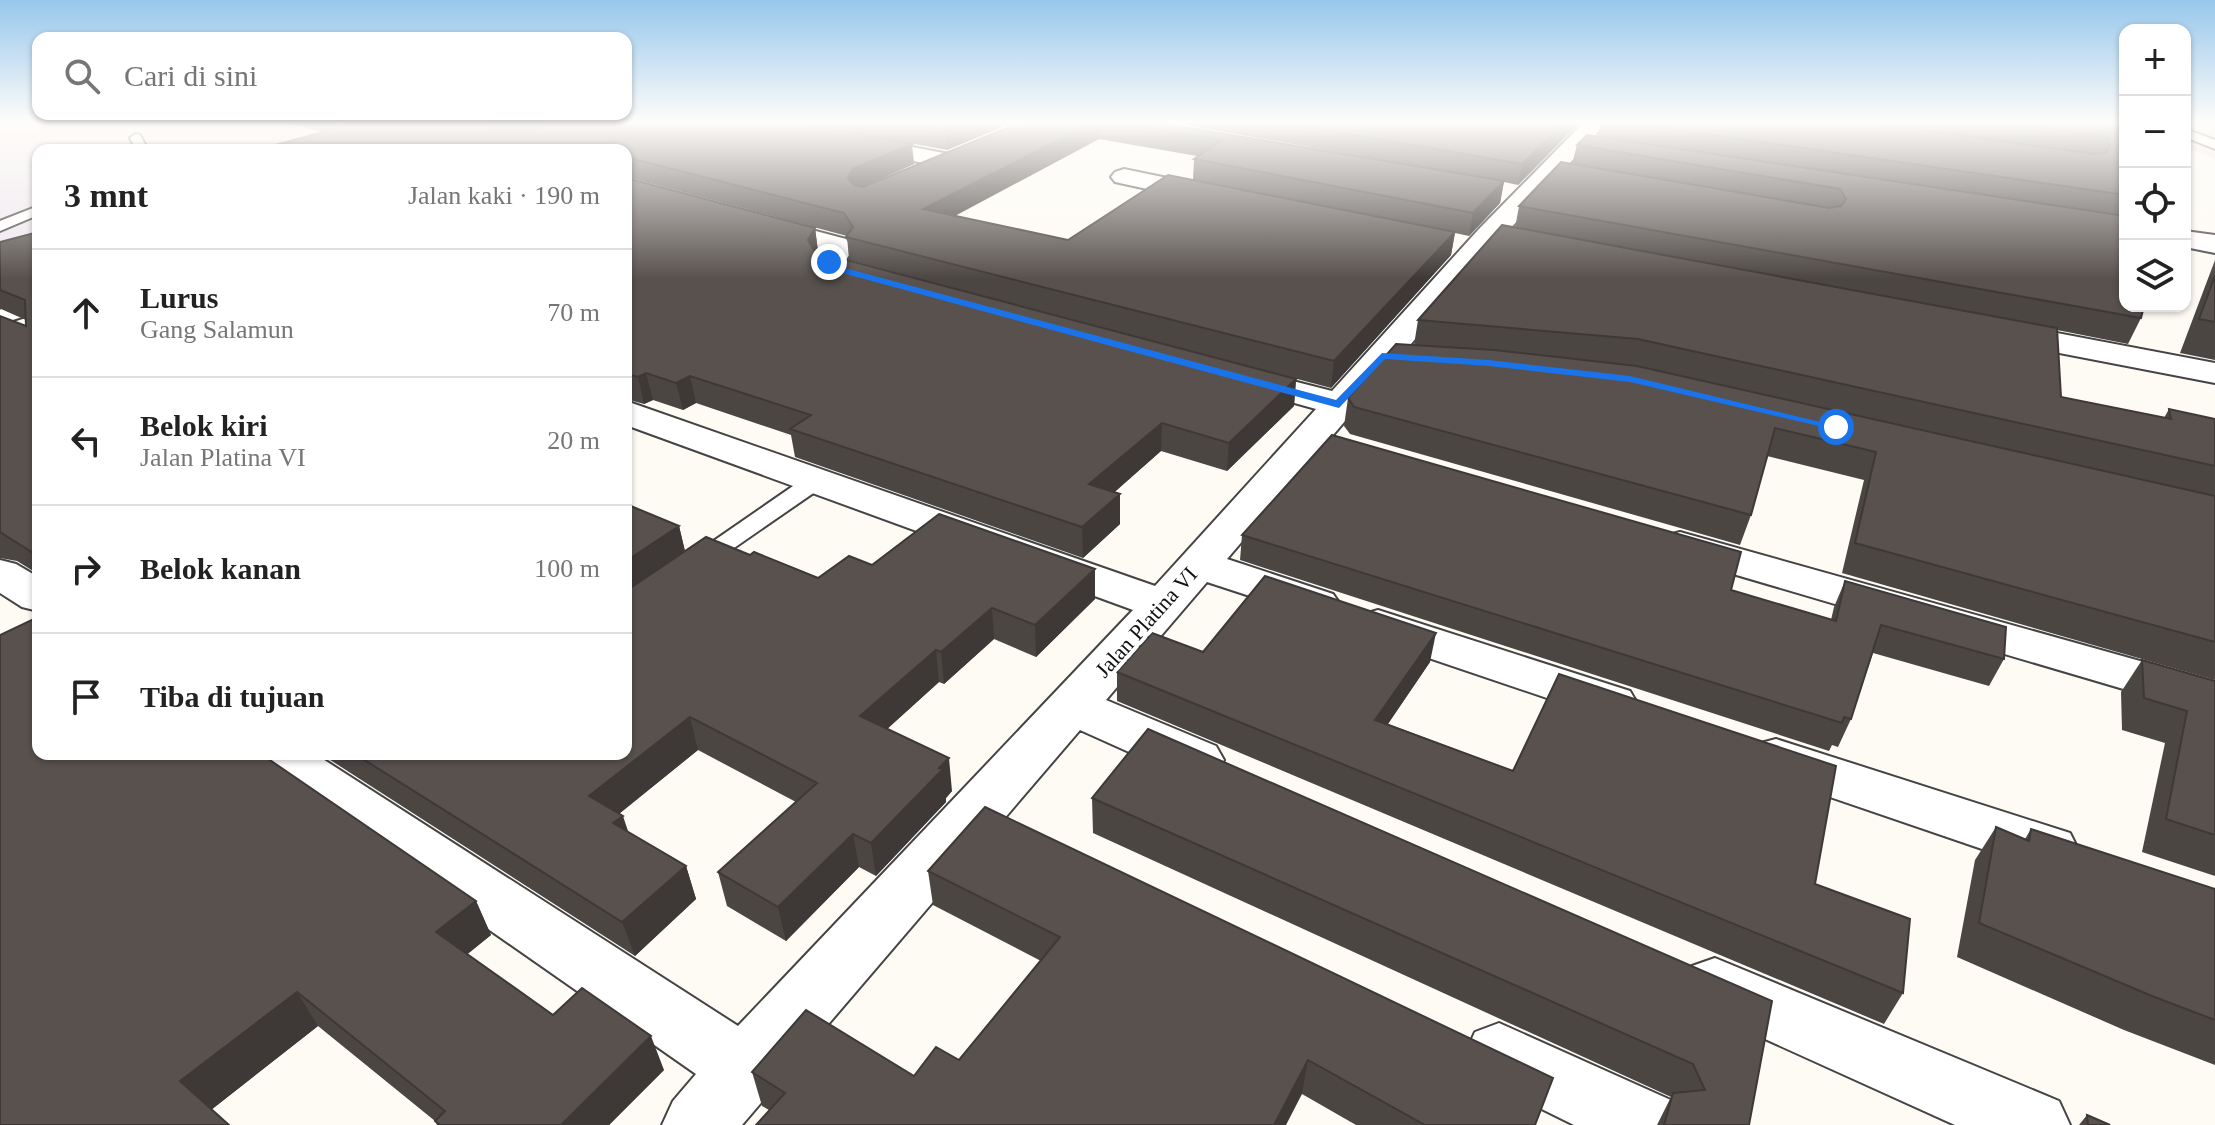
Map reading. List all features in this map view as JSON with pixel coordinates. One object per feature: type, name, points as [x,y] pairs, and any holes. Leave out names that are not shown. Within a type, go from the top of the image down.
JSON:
[{"type":"street","points":[[908,180],[920,174]]},
{"type":"street","points":[[1124,177],[1247,202]]},
{"type":"street","name":"Jalan Platina VI","points":[[698,1125],[744,1068],[1532,193]]},
{"type":"street","points":[[731,216],[836,245],[839,250],[829,262],[830,266],[914,290]]},
{"type":"street","points":[[2191,240],[2215,244]]},
{"type":"street","points":[[8,323],[32,306]]},
{"type":"street","points":[[1973,327],[2215,373]]},
{"type":"street","points":[[1382,356],[1428,359]]},
{"type":"street","points":[[1202,367],[1324,421],[1355,452]]},
{"type":"street","points":[[632,414],[1163,605]]},
{"type":"street","points":[[1647,536],[2215,699]]},
{"type":"street","points":[[1197,564],[1661,719]]},
{"type":"street","points":[[0,573],[32,593]]},
{"type":"street","points":[[1071,705],[1246,782]]},
{"type":"street","points":[[1736,744],[2095,864]]},
{"type":"street","points":[[284,760],[744,1068]]},
{"type":"street","points":[[980,809],[1037,835]]},
{"type":"street","points":[[1669,966],[2034,1125]]},
{"type":"street","points":[[1449,1031],[1648,1125]]},
{"type":"lane","points":[[0,226],[32,213]]},
{"type":"lane","points":[[677,577],[817,480]]},
{"type":"shaded area","points":[[0,174],[32,174],[32,289],[0,299]]},
{"type":"building","points":[[694,174],[850,174],[848,178],[854,185],[863,187],[893,174],[991,174],[923,209],[1068,240],[1168,175],[1455,232],[1334,361],[846,237],[853,227],[844,213]]},
{"type":"building","points":[[1274,174],[1466,174],[1504,181],[1473,213]]},
{"type":"building","points":[[1549,174],[1634,174],[1829,208],[1841,206],[1846,199],[1840,189],[1753,174],[1849,174],[2119,215],[2119,312],[2142,312],[2141,318],[1519,206]]},
{"type":"building","points":[[1985,174],[2119,174],[2119,194]]},
{"type":"building","points":[[632,180],[815,228],[808,240],[814,250],[824,254],[1296,379],[1229,443],[1162,423],[1089,484],[1120,494],[1082,527],[790,429],[811,415],[690,376],[676,383],[646,373],[638,377],[632,376]]},
{"type":"building","points":[[1502,225],[2057,328],[2061,397],[2171,419],[2169,409],[2215,419],[2215,466],[1638,339],[1418,320]]},
{"type":"building","points":[[32,234],[32,552],[0,532],[0,316],[26,326],[25,300],[0,290],[0,242]]},
{"type":"building","points":[[2215,276],[2215,322],[2199,319]]},
{"type":"building","points":[[1396,344],[1494,350],[1637,366],[2215,496],[2215,642],[1855,543],[1876,452],[1775,428],[1751,515],[1354,407],[1348,398]]},
{"type":"building","points":[[1332,435],[1741,552],[1731,590],[1836,621],[1845,581],[2006,627],[2004,659],[1881,625],[1851,719],[1844,717],[1842,723],[1242,535]]},
{"type":"building","points":[[632,506],[679,526],[632,557]]},
{"type":"building","points":[[939,514],[1095,569],[1035,625],[992,608],[941,652],[936,650],[860,716],[949,758],[939,768],[943,769],[871,843],[853,834],[778,907],[718,872],[817,783],[690,717],[589,796],[623,816],[613,823],[686,866],[622,922],[365,760],[632,760],[632,587],[706,537],[750,555],[754,552],[818,578],[849,556],[872,565]]},
{"type":"building","points":[[1265,576],[1436,633],[1375,720],[1513,771],[1559,674],[1836,766],[1815,884],[1910,919],[1903,993],[1117,672],[1152,633],[1203,652]]},
{"type":"building","points":[[32,620],[32,760],[270,760],[476,901],[436,932],[553,1015],[582,988],[651,1036],[561,1125],[440,1125],[435,1121],[445,1111],[297,992],[180,1081],[229,1125],[0,1125],[0,635]]},
{"type":"building","points":[[2142,660],[2215,681],[2215,835],[2166,819],[2187,711],[2144,698]]},
{"type":"building","points":[[1148,729],[1772,1001],[1749,1125],[1664,1125],[1673,1093],[1705,1090],[1693,1064],[1092,798]]},
{"type":"building","points":[[985,807],[1553,1078],[1535,1125],[1425,1125],[1308,1060],[1274,1125],[756,1125],[785,1093],[752,1072],[806,1010],[914,1076],[936,1047],[959,1060],[1060,937],[928,871]]},
{"type":"building","points":[[1996,827],[2029,841],[2031,829],[2215,889],[2215,1020],[1979,923]]},
{"type":"building","points":[[2087,1115],[2110,1125],[2088,1125]]},
{"type":"route","points":[[829,262],[830,266],[838,269],[1339,404],[1382,356],[1489,363],[1630,379],[1836,427]]}]
